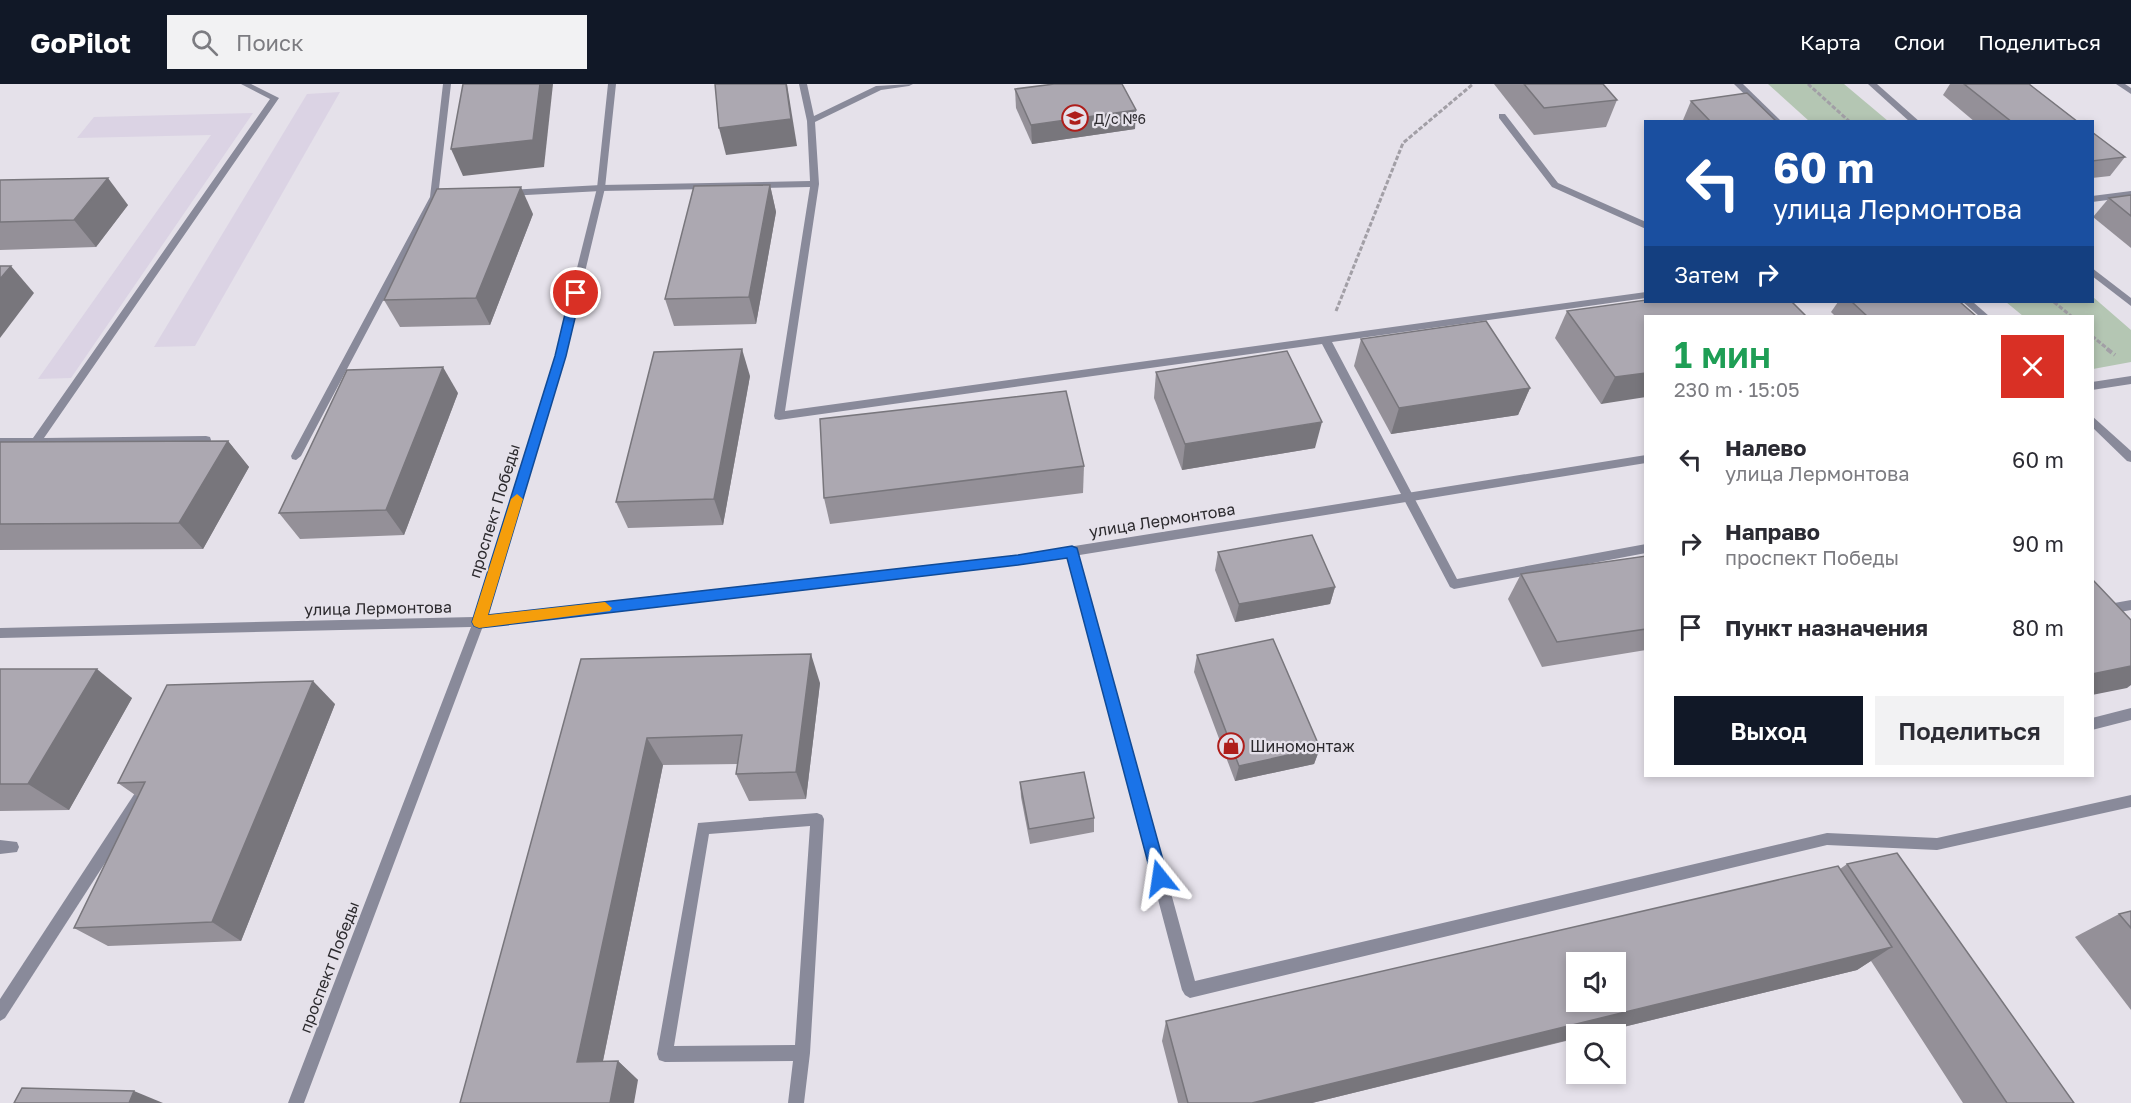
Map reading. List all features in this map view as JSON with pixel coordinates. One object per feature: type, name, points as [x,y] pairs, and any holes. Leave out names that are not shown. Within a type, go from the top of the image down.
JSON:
[{"type":"street","points":[[37,440],[275,98],[245,84]]},
{"type":"street","points":[[296,456],[434,197],[447,84]]},
{"type":"street","name":"проспект Победы","points":[[296,1103],[479,622],[560,356],[601,188],[612,84]]},
{"type":"street","points":[[803,84],[812,121],[814,184],[779,416],[1644,295]]},
{"type":"street","points":[[812,121],[879,88],[909,84]]},
{"type":"street","points":[[1738,84],[1776,120]]},
{"type":"street","points":[[1872,84],[1914,120]]},
{"type":"street","points":[[2120,84],[2131,92]]},
{"type":"street","points":[[1502,116],[1555,185],[1644,225]]},
{"type":"street","points":[[492,194],[601,188],[814,184]]},
{"type":"street","points":[[2094,199],[2131,194]]},
{"type":"street","points":[[434,197],[446,196]]},
{"type":"street","points":[[2094,272],[2131,303]]},
{"type":"street","points":[[1969,303],[1983,315]]},
{"type":"street","points":[[1325,339],[1454,584],[1644,548]]},
{"type":"street","points":[[2094,386],[2131,380]]},
{"type":"street","points":[[2094,422],[2131,458]]},
{"type":"street","points":[[0,441],[206,440]]},
{"type":"street","name":"улица Лермонтова","points":[[0,633],[479,622],[1018,560],[1644,459]]},
{"type":"street","points":[[1072,552],[1190,990],[1827,839],[1937,844],[2131,801]]},
{"type":"street","points":[[2095,617],[2131,605]]},
{"type":"street","points":[[2094,723],[2131,714]]},
{"type":"street","points":[[0,1013],[146,787]]},
{"type":"street","points":[[796,1103],[802,1053],[817,819],[703,828],[665,1053],[802,1053]]},
{"type":"path","points":[[1325,339],[1402,143],[1473,84]]},
{"type":"path","points":[[1808,84],[1848,120]]},
{"type":"path","points":[[2055,303],[2070,315]]},
{"type":"shaded area","points":[[340,92],[195,346],[154,347],[307,94]]},
{"type":"shaded area","points":[[253,113],[71,378],[38,379],[211,135],[77,138],[94,117]]},
{"type":"green space","points":[[1768,84],[1844,84],[1887,120],[1808,120]]},
{"type":"green space","points":[[2094,298],[2131,330],[2131,362],[2094,369],[2094,315],[2022,315],[2007,303],[2094,303]]},
{"type":"building","points":[[463,84],[540,84],[533,140],[451,149]]},
{"type":"building","points":[[715,84],[786,84],[791,119],[719,128]]},
{"type":"building","points":[[1054,84],[1122,84],[1136,110],[1031,125],[1015,89]]},
{"type":"building","points":[[1524,84],[1603,84],[1617,100],[1544,108]]},
{"type":"building","points":[[1964,84],[2029,84],[2075,120],[2009,120]]},
{"type":"building","points":[[1747,93],[1775,120],[1709,120],[1691,101]]},
{"type":"building","points":[[2094,134],[2125,157],[2094,161]]},
{"type":"building","points":[[108,178],[74,220],[0,222],[0,180]]},
{"type":"building","points":[[770,185],[749,297],[665,299],[694,186]]},
{"type":"building","points":[[521,187],[476,298],[384,300],[437,189]]},
{"type":"building","points":[[2131,195],[2131,216],[2109,198]]},
{"type":"building","points":[[0,266],[11,266],[0,279]]},
{"type":"building","points":[[1644,300],[1644,303],[1793,303],[1805,315],[1644,315],[1644,373],[1615,377],[1567,311]]},
{"type":"building","points":[[1853,303],[1961,303],[1975,315],[1866,315]]},
{"type":"building","points":[[1486,321],[1530,388],[1399,408],[1361,339]]},
{"type":"building","points":[[742,349],[714,499],[616,502],[654,352]]},
{"type":"building","points":[[1287,351],[1322,422],[1185,444],[1156,372]]},
{"type":"building","points":[[443,367],[386,510],[279,513],[347,370]]},
{"type":"building","points":[[1066,391],[1084,466],[824,498],[820,419]]},
{"type":"building","points":[[228,441],[179,523],[0,524],[0,442]]},
{"type":"building","points":[[1312,535],[1335,587],[1239,604],[1218,552]]},
{"type":"building","points":[[1644,556],[1644,629],[1557,642],[1521,574]]},
{"type":"building","points":[[2094,581],[2131,620],[2131,666],[2094,674]]},
{"type":"building","points":[[1273,639],[1320,748],[1239,766],[1197,655]]},
{"type":"building","points":[[811,654],[796,772],[736,774],[742,735],[647,738],[577,1062],[618,1061],[610,1103],[460,1103],[581,659]]},
{"type":"building","points":[[0,669],[97,669],[28,784],[0,784]]},
{"type":"building","points":[[313,681],[212,922],[74,928],[145,782],[118,783],[167,685]]},
{"type":"building","points":[[1084,772],[1094,818],[1029,829],[1020,782]]},
{"type":"building","points":[[1897,853],[2074,1103],[2007,1103],[1847,864]]},
{"type":"building","points":[[1838,866],[1892,947],[1626,1012],[1626,952],[1566,952],[1566,1012],[1625,1012],[1576,1024],[1566,1024],[1566,1026],[1252,1103],[1188,1103],[1166,1021]]},
{"type":"building","points":[[2131,911],[2131,928],[2119,914]]},
{"type":"building","points":[[22,1088],[134,1091],[129,1103],[14,1103]]},
{"type":"slow traffic","points":[[517,499],[479,622],[605,608]]},
{"type":"place","name":"Д/с №6","points":[[1075,118]]},
{"type":"place","name":"Шиномонтаж","points":[[1231,746]]},
{"type":"route","points":[[576,293],[560,356],[479,622],[1072,552],[1160,878]]}]
